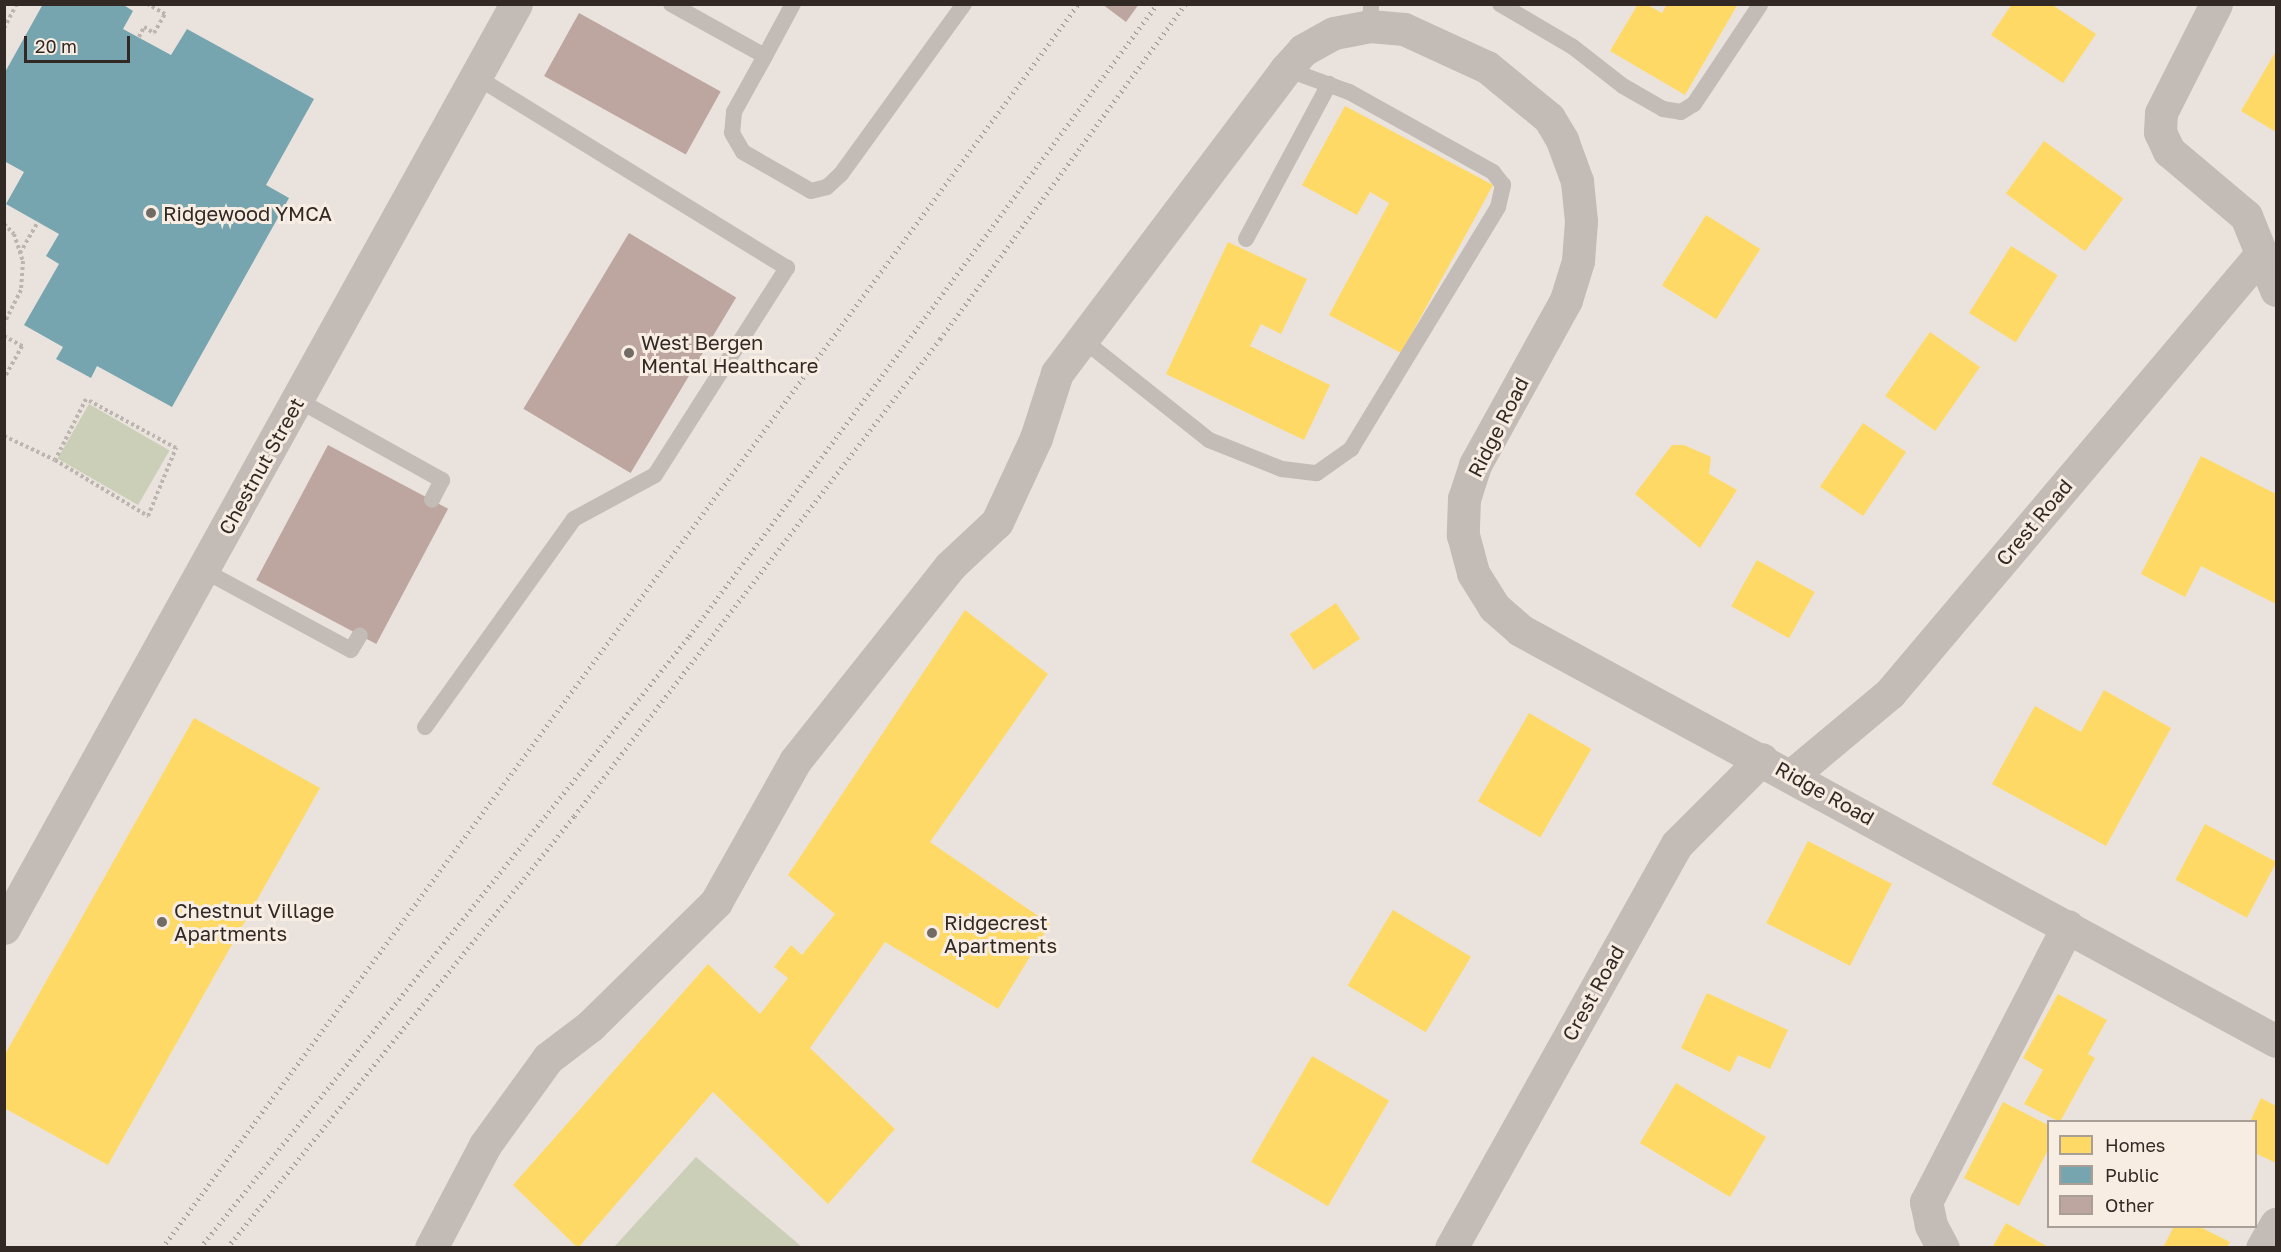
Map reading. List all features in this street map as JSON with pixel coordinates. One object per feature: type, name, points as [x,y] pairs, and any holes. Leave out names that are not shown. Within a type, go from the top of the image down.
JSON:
[{"type":"street","name":"Chestnut Street","points":[[4,928],[516,4]]},
{"type":"street","points":[[2216,5],[2161,113],[2160,132],[2169,151],[2246,216],[2277,290]]},
{"type":"street","name":"Ridge Road","points":[[431,1248],[485,1145],[548,1058],[590,1026],[716,902],[795,761],[950,566],[997,522],[1035,438],[1057,373],[1286,69],[1303,50],[1370,15],[1487,67],[1549,118],[1562,140],[1577,181],[1581,221],[1578,261],[1566,300],[1475,465],[1464,498],[1463,536],[1473,573],[1494,607],[1520,630],[1792,775],[2277,1041]]},
{"type":"street","name":"Crest Road","points":[[1792,775],[1890,693],[2261,254]]},
{"type":"street","name":"Crest Road","points":[[1451,1248],[1677,843],[1762,759]]},
{"type":"street","points":[[1943,1248],[1931,1225],[1926,1202],[2068,926]]},
{"type":"street","points":[[2262,1248],[2277,1224]]},
{"type":"lane","points":[[671,4],[765,56]]},
{"type":"lane","points":[[793,4],[734,112],[732,133],[743,152],[811,191],[827,187],[841,174],[964,4]]},
{"type":"lane","points":[[1500,4],[1573,47],[1623,86],[1663,109],[1681,112],[1694,104],[1760,5]]},
{"type":"lane","points":[[1083,339],[1209,440],[1282,470],[1317,473],[1351,449],[1498,207],[1503,185],[1493,172],[1329,84],[1286,69]]},
{"type":"lane","points":[[424,727],[573,519],[655,475],[787,268],[477,77]]},
{"type":"lane","points":[[1246,239],[1329,84]]},
{"type":"lane","points":[[298,400],[442,480],[432,500]]},
{"type":"lane","points":[[203,570],[351,650],[360,635]]},
{"type":"path","points":[[4,28],[18,4]]},
{"type":"path","points":[[139,37],[144,27],[154,33],[165,14],[148,4]]},
{"type":"path","points":[[20,254],[39,222]]},
{"type":"path","points":[[4,224],[14,234],[20,254],[21,290],[4,323]]},
{"type":"path","points":[[4,336],[22,346],[4,379]]},
{"type":"path","points":[[4,436],[55,460],[148,516],[176,448],[86,399],[55,460]]},
{"type":"green space","points":[[89,404],[170,450],[138,505],[58,459]]},
{"type":"green space","points":[[696,1157],[802,1247],[614,1247]]},
{"type":"building: Homes","points":[[1638,4],[1646,4],[1662,13],[1667,4],[1738,4],[1685,95],[1610,51]]},
{"type":"building: Homes","points":[[2012,4],[2051,4],[2096,34],[2063,83],[1991,35]]},
{"type":"building: Homes","points":[[2276,51],[2276,132],[2241,111]]},
{"type":"building: Homes","points":[[1345,106],[1493,185],[1401,353],[1329,315],[1389,203],[1370,192],[1357,215],[1302,185]]},
{"type":"building: Homes","points":[[2044,141],[2123,199],[2085,251],[2006,194]]},
{"type":"building: Homes","points":[[1706,215],[1760,249],[1716,319],[1662,285]]},
{"type":"building: Homes","points":[[1228,242],[1307,279],[1281,334],[1261,324],[1250,346],[1330,385],[1304,440],[1166,374]]},
{"type":"building: Homes","points":[[2011,246],[2058,275],[2016,342],[1969,313]]},
{"type":"building: Homes","points":[[1930,332],[1980,367],[1935,431],[1885,396]]},
{"type":"building: Homes","points":[[1863,423],[1906,452],[1863,516],[1820,487]]},
{"type":"building: Homes","points":[[1672,445],[1684,445],[1711,457],[1709,474],[1737,490],[1700,548],[1635,494]]},
{"type":"building: Homes","points":[[2201,456],[2276,494],[2276,604],[2201,566],[2185,597],[2141,574]]},
{"type":"building: Homes","points":[[1757,560],[1815,592],[1789,638],[1731,606]]},
{"type":"building: Homes","points":[[1336,603],[1360,639],[1314,670],[1290,634]]},
{"type":"building: Homes","name":"Ridgecrest Apartments","points":[[965,610],[1048,674],[930,842],[1050,924],[998,1009],[885,942],[810,1048],[895,1129],[828,1204],[713,1092],[578,1248],[513,1185],[708,964],[760,1014],[788,978],[774,967],[791,945],[802,955],[835,914],[788,875]]},
{"type":"building: Homes","points":[[2104,690],[2171,728],[2106,846],[1992,784],[2035,706],[2081,732]]},
{"type":"building: Homes","points":[[1529,713],[1591,749],[1540,837],[1478,801]]},
{"type":"building: Homes","name":"Chestnut Village Apartments","points":[[194,718],[320,788],[108,1165],[4,1108],[4,1056]]},
{"type":"building: Homes","points":[[2205,824],[2276,862],[2247,918],[2175,880]]},
{"type":"building: Homes","points":[[1808,841],[1892,884],[1850,966],[1766,923]]},
{"type":"building: Homes","points":[[1393,910],[1471,957],[1426,1032],[1348,985]]},
{"type":"building: Homes","points":[[1707,993],[1788,1030],[1770,1069],[1738,1055],[1730,1072],[1681,1048]]},
{"type":"building: Homes","points":[[2058,994],[2107,1020],[2088,1054],[2095,1058],[2061,1120],[2056,1120],[2024,1104],[2043,1070],[2023,1058]]},
{"type":"building: Homes","points":[[1312,1056],[1389,1100],[1328,1206],[1251,1162]]},
{"type":"building: Homes","points":[[1676,1083],[1766,1137],[1730,1197],[1640,1143]]},
{"type":"building: Homes","points":[[2261,1098],[2276,1106],[2276,1163],[2257,1154],[2257,1120],[2251,1120]]},
{"type":"building: Homes","points":[[2003,1102],[2047,1124],[2047,1152],[2019,1206],[1964,1178]]},
{"type":"building: Homes","points":[[2006,1223],[2050,1248],[1992,1248]]},
{"type":"building: Homes","points":[[2173,1228],[2202,1228],[2230,1242],[2227,1248],[2163,1248]]},
{"type":"building: Public","name":"Ridgewood YMCA","points":[[43,4],[122,4],[133,11],[123,29],[171,55],[187,29],[314,99],[266,185],[289,198],[172,407],[97,366],[91,378],[56,359],[63,347],[24,325],[59,264],[46,256],[59,234],[6,204],[24,172],[4,161],[4,74]]},
{"type":"building: Other","points":[[1102,4],[1139,4],[1126,22]]},
{"type":"building: Other","points":[[579,13],[721,92],[686,155],[544,76]]},
{"type":"building: Other","name":"West Bergen Mental Healthcare","points":[[629,233],[736,297],[631,473],[523,409]]},
{"type":"building: Other","points":[[328,445],[448,509],[376,644],[256,580]]},
{"type":"railway","points":[[162,1248],[1078,4]]},
{"type":"railway","points":[[200,1248],[689,636],[1157,4]]},
{"type":"railway","points":[[227,1248],[574,816],[940,339],[1185,4]]},
{"type":"place","name":"Ridgewood YMCA","points":[[151,213]]},
{"type":"place","name":"West Bergen Mental Healthcare","points":[[629,353]]},
{"type":"place","name":"Chestnut Village Apartments","points":[[162,922]]},
{"type":"place","name":"Ridgecrest Apartments","points":[[932,933]]}]
